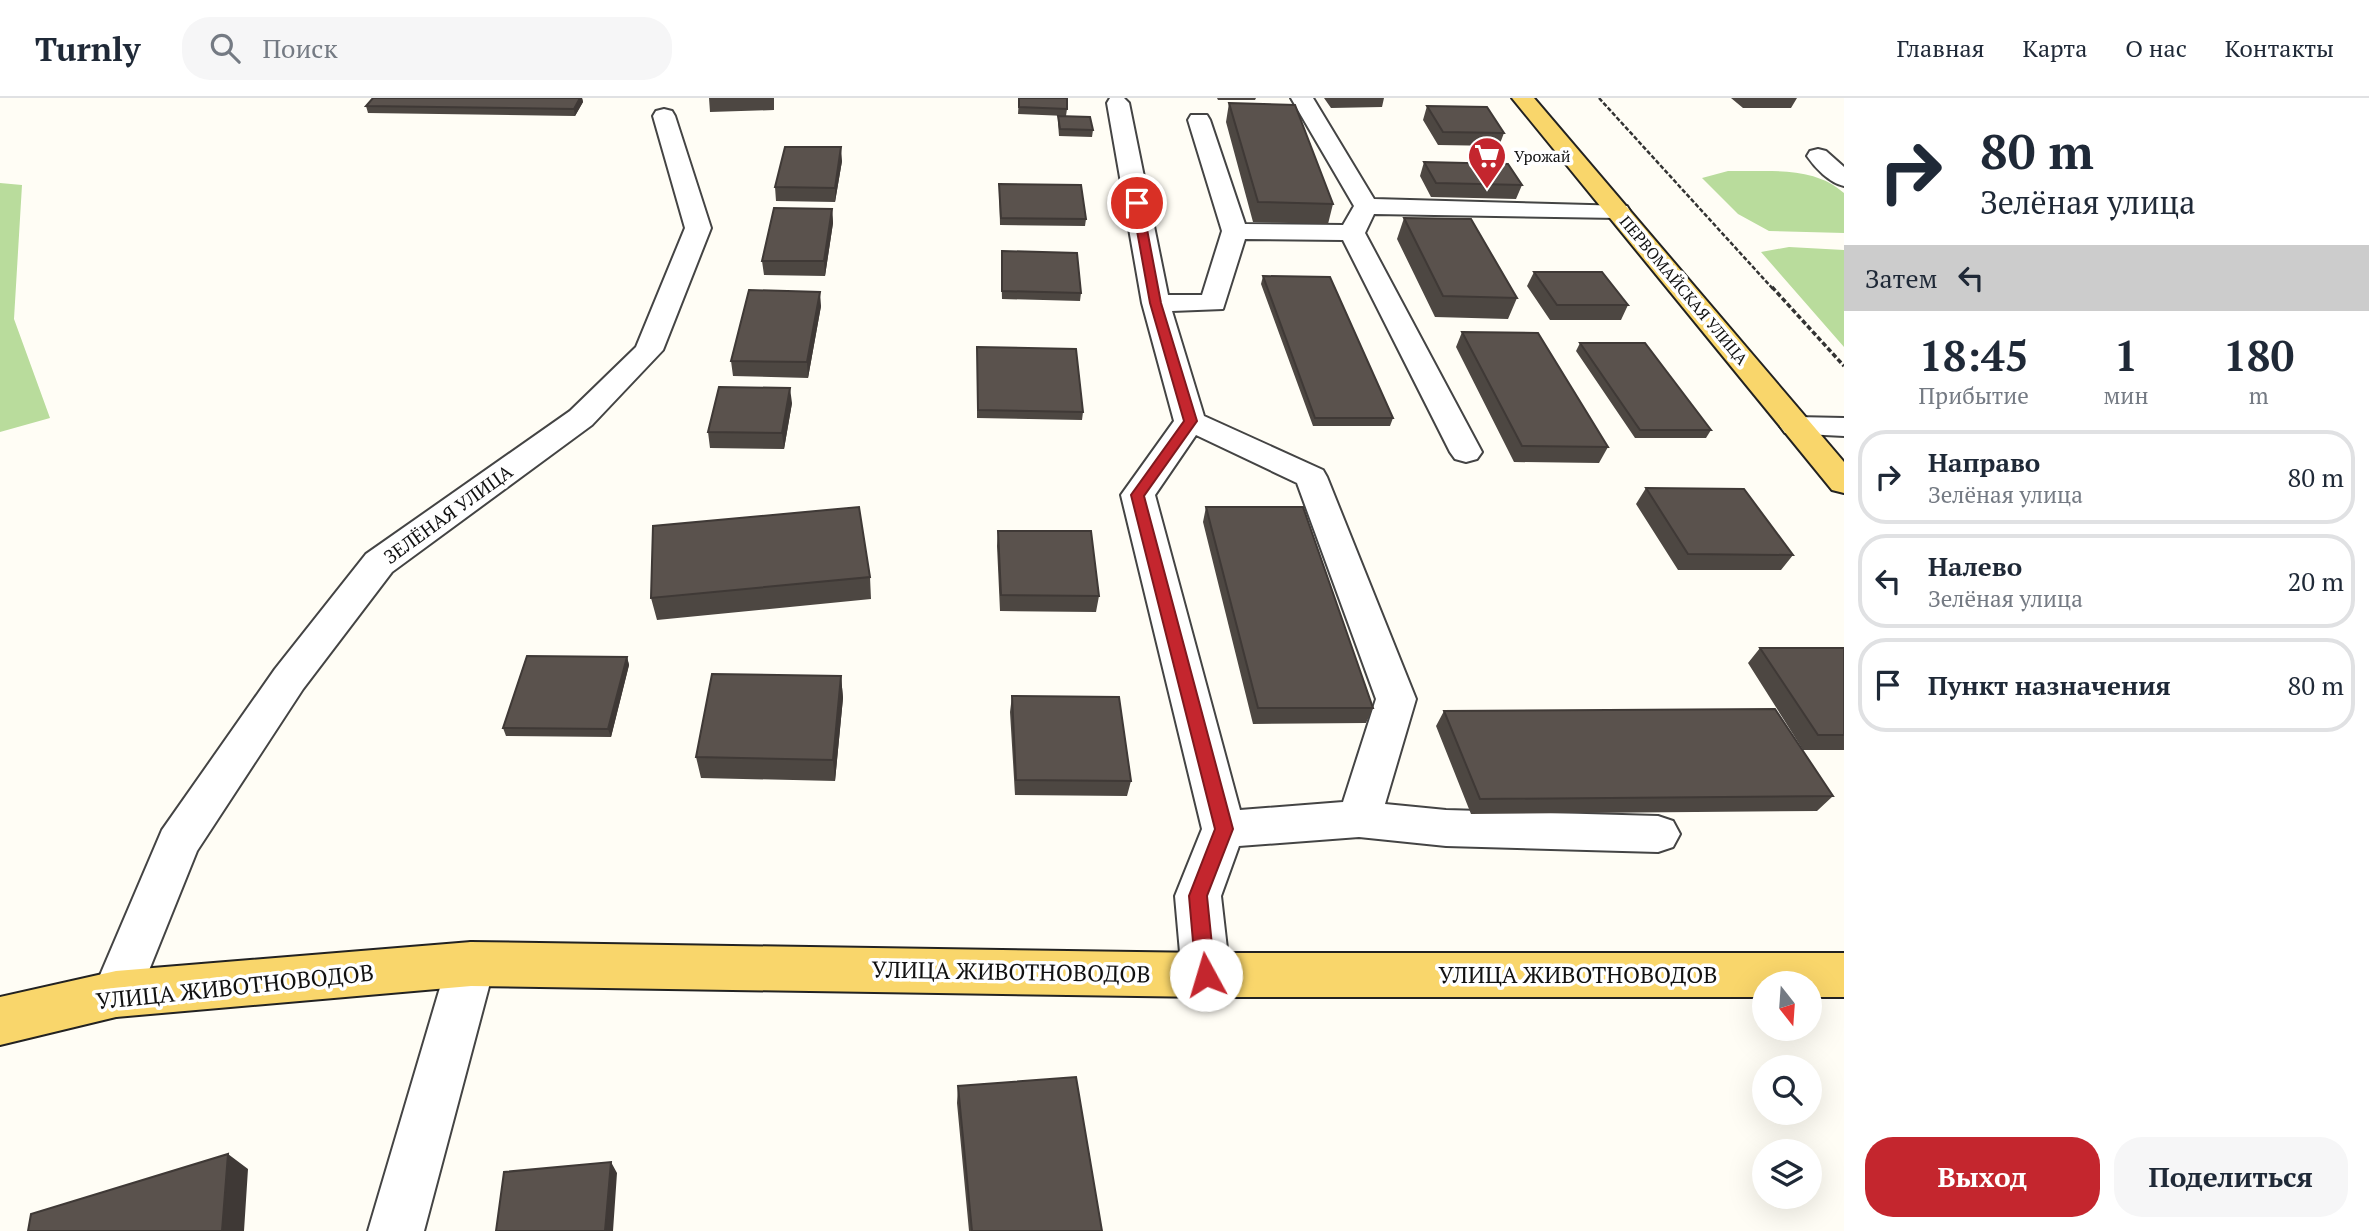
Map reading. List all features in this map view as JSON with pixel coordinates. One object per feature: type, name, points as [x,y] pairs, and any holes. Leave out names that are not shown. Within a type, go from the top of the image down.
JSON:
[{"type":"main road","name":"ПЕРВОМАЙСКАЯ УЛИЦА","points":[[1523,98],[1844,483]]},
{"type":"main road","name":"УЛИЦА ЖИВОТНОВОДОВ","points":[[0,1021],[116,994],[471,964],[1206,975],[1844,975]]},
{"type":"street","points":[[1302,98],[1366,206]]},
{"type":"street","points":[[1118,103],[1156,303],[1190,421],[1311,477],[1396,699],[1359,819]]},
{"type":"street","name":"ЗЕЛЁНАЯ УЛИЦА","points":[[116,994],[178,843],[289,680],[379,563],[582,418],[649,350],[698,228],[664,116]]},
{"type":"street","points":[[1156,303],[1213,303],[1235,231],[1199,120]]},
{"type":"street","points":[[1818,156],[1844,179]]},
{"type":"street","points":[[1366,206],[1618,211]]},
{"type":"street","points":[[1352,233],[1366,206]]},
{"type":"street","points":[[1235,231],[1352,233]]},
{"type":"street","points":[[1352,233],[1466,452]]},
{"type":"street","points":[[1190,421],[1138,495],[1224,829],[1198,896],[1206,975]]},
{"type":"street","points":[[1796,426],[1844,426]]},
{"type":"street","points":[[1224,829],[1359,819],[1446,828],[1658,834]]},
{"type":"street","points":[[396,1231],[471,964]]},
{"type":"path","points":[[1599,98],[1844,366]]},
{"type":"green space","points":[[1728,171],[1789,172],[1804,174],[1832,184],[1844,193],[1844,233],[1769,231],[1738,214],[1702,178]]},
{"type":"green space","points":[[0,183],[22,185],[14,319],[50,418],[0,432]]},
{"type":"green space","points":[[1789,247],[1844,250],[1844,347],[1761,252]]},
{"type":"building","points":[[373,98],[580,98],[574,109],[366,106]]},
{"type":"building","points":[[1019,98],[1067,98],[1067,109],[1019,107]]},
{"type":"building","points":[[1229,103],[1295,105],[1333,204],[1258,202]]},
{"type":"building","points":[[1427,106],[1487,107],[1504,133],[1443,132]]},
{"type":"building","points":[[1058,116],[1090,117],[1093,130],[1060,129]]},
{"type":"building","points":[[785,147],[841,147],[835,188],[775,187]]},
{"type":"building","points":[[1424,162],[1508,164],[1522,185],[1436,183]]},
{"type":"building","points":[[999,184],[1081,185],[1086,219],[1001,218]]},
{"type":"building","points":[[774,208],[832,209],[824,261],[762,261]]},
{"type":"building","points":[[1404,218],[1471,219],[1517,298],[1443,296]]},
{"type":"building","points":[[1002,251],[1077,253],[1081,293],[1002,291]]},
{"type":"building","points":[[1534,272],[1602,272],[1628,305],[1557,305]]},
{"type":"building","points":[[1263,276],[1330,277],[1393,418],[1315,418]]},
{"type":"building","points":[[749,290],[820,292],[807,362],[731,361]]},
{"type":"building","points":[[1462,332],[1538,333],[1608,447],[1522,446]]},
{"type":"building","points":[[1580,343],[1645,343],[1711,430],[1640,430]]},
{"type":"building","points":[[977,347],[1076,349],[1083,412],[978,410]]},
{"type":"building","points":[[719,387],[790,388],[782,433],[708,432]]},
{"type":"building","points":[[1646,488],[1744,489],[1793,555],[1688,554]]},
{"type":"building","points":[[859,507],[870,577],[651,598],[653,526]]},
{"type":"building","points":[[1206,507],[1303,507],[1373,708],[1258,708]]},
{"type":"building","points":[[998,531],[1091,531],[1099,596],[1001,595]]},
{"type":"building","points":[[1760,648],[1844,648],[1844,735],[1818,735]]},
{"type":"building","points":[[527,656],[627,657],[608,729],[503,728]]},
{"type":"building","points":[[712,674],[841,676],[833,760],[696,757]]},
{"type":"building","points":[[1012,696],[1119,697],[1131,781],[1016,780]]},
{"type":"building","points":[[1775,709],[1833,796],[1480,799],[1444,711]]},
{"type":"building","points":[[1076,1077],[1102,1231],[972,1231],[958,1086]]},
{"type":"building","points":[[228,1154],[222,1231],[28,1231],[31,1214]]},
{"type":"building","points":[[611,1162],[605,1231],[496,1231],[504,1172]]},
{"type":"place","name":"Урожай","points":[[1487,190]]},
{"type":"route","points":[[1137,203],[1156,303],[1190,421],[1138,495],[1224,829],[1198,896],[1206,975]]}]
